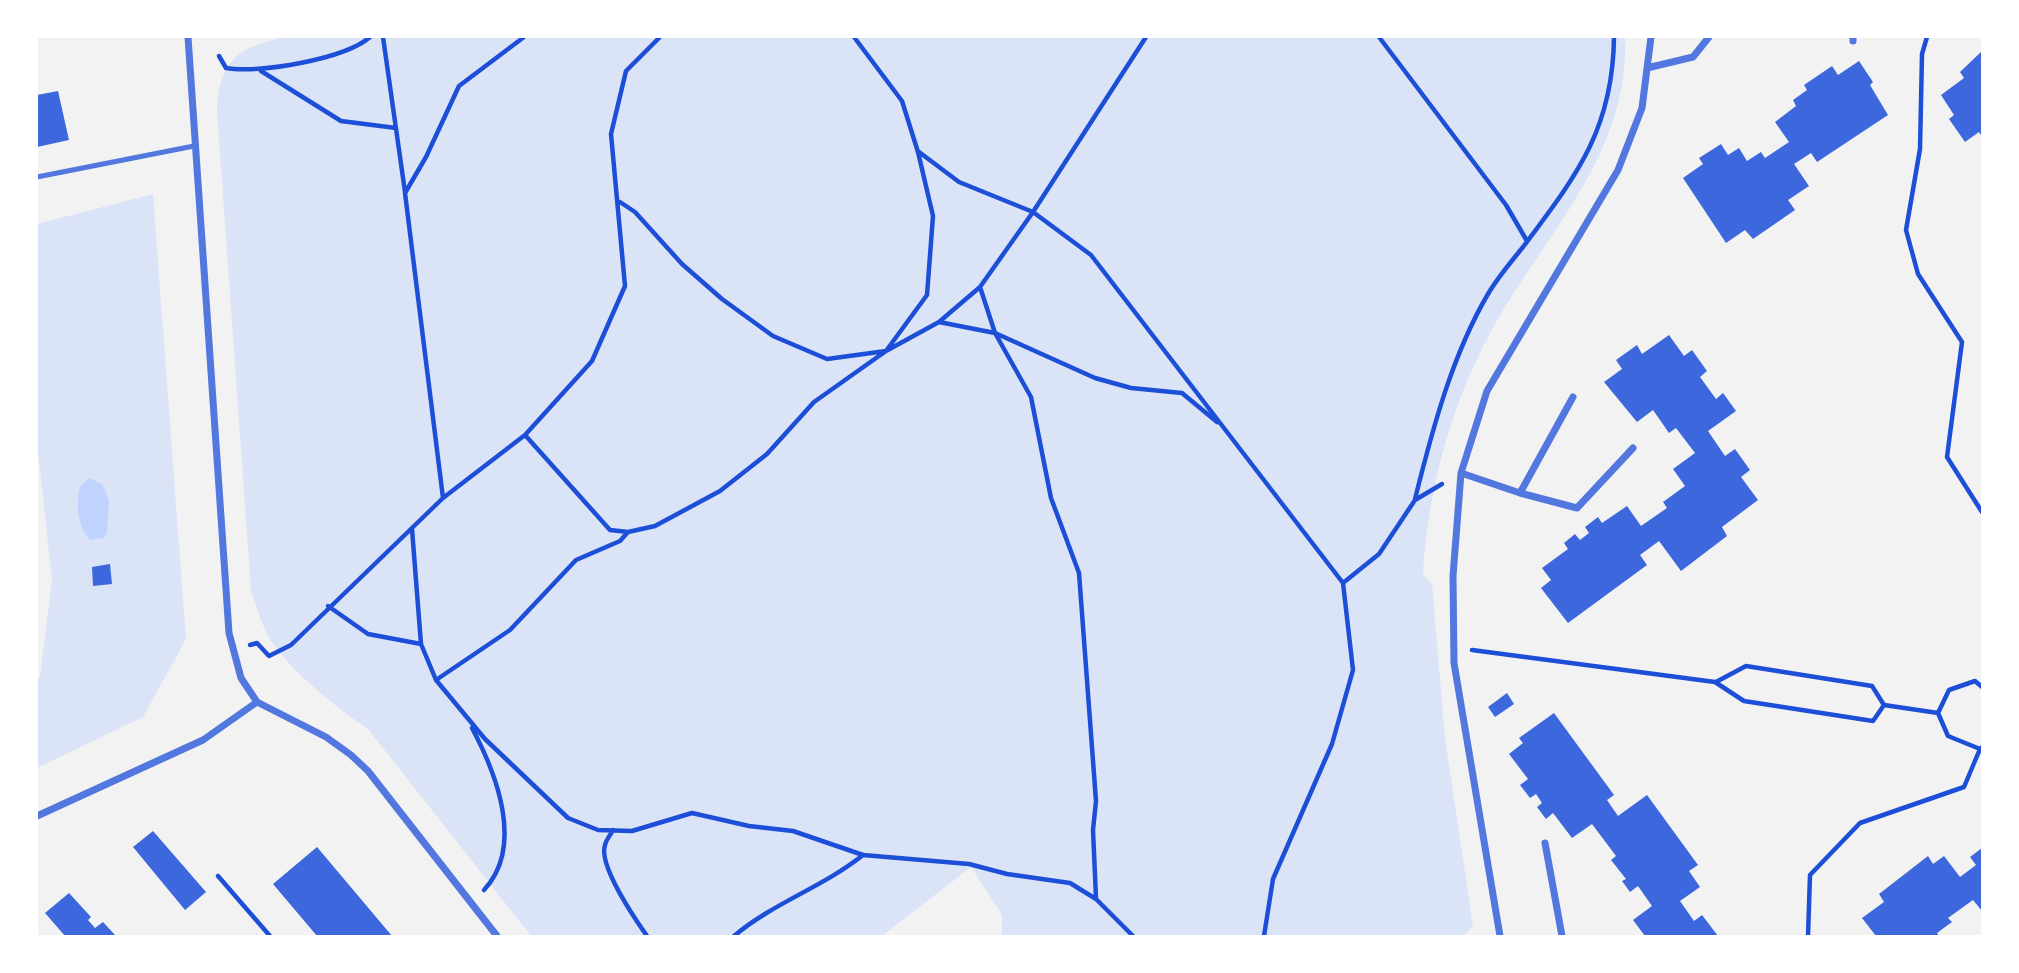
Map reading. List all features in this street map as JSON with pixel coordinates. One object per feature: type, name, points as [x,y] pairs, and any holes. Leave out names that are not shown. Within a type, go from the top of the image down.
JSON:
[{"type":"street","points":[[188,37],[232,649],[241,678],[257,702],[326,737],[368,771],[497,936]]},
{"type":"street","points":[[1500,936],[1454,663],[1453,576],[1461,473],[1487,391],[1618,170],[1642,108],[1651,37]]},
{"type":"street","points":[[1647,68],[1693,57],[1709,37]]},
{"type":"street","points":[[1520,493],[1573,397]]},
{"type":"street","points":[[1461,473],[1577,509],[1633,448]]},
{"type":"street","points":[[37,816],[203,740],[257,702]]},
{"type":"street","points":[[1545,843],[1562,936]]},
{"type":"lane","points":[[37,177],[194,146]]},
{"type":"path","points":[[219,55],[226,68],[260,71],[318,58],[362,44],[370,37]]},
{"type":"path","points":[[383,37],[443,499]]},
{"type":"path","points":[[405,193],[426,157],[459,86],[524,37]]},
{"type":"path","points":[[232,649],[257,643],[269,656],[292,645],[328,606],[443,499],[526,435],[592,361],[625,286],[611,134],[626,71],[660,37]]},
{"type":"path","points":[[619,202],[635,212],[682,264],[722,299],[773,336],[827,359],[886,351],[927,295],[933,216],[918,152],[902,101],[854,37]]},
{"type":"path","points":[[526,435],[610,530],[628,532],[655,526],[720,491],[767,454],[814,402],[886,351],[939,322],[980,287],[1033,212],[1146,37]]},
{"type":"path","points":[[1379,37],[1482,173],[1527,241]]},
{"type":"path","points":[[1343,583],[1379,554],[1415,500],[1463,342],[1488,292],[1579,172],[1600,126],[1613,77],[1614,37]]},
{"type":"path","points":[[1927,37],[1922,54],[1920,149],[1906,230],[1918,274],[1962,341],[1947,457],[1982,512]]},
{"type":"path","points":[[260,71],[341,121],[396,128]]},
{"type":"path","points":[[918,152],[959,182],[1033,212],[1091,255],[1343,583],[1353,670],[1332,744],[1273,879],[1265,936]]},
{"type":"path","points":[[980,287],[995,333],[1031,397],[1051,498],[1079,573],[1096,800],[1093,830],[1096,899]]},
{"type":"path","points":[[939,322],[995,333],[1095,377],[1131,388],[1182,393],[1224,427]]},
{"type":"path","points":[[1415,500],[1461,473]]},
{"type":"path","points":[[412,528],[421,645],[436,680],[469,721],[568,818],[598,830],[632,831],[692,813],[749,827],[793,831],[863,855],[969,864],[1007,874],[1070,883],[1096,899],[1133,936]]},
{"type":"path","points":[[436,680],[510,631],[576,560],[620,541],[628,532]]},
{"type":"path","points":[[328,606],[368,634],[421,645]]},
{"type":"path","points":[[1454,647],[1715,682],[1744,701],[1873,720],[1884,705]]},
{"type":"path","points":[[1715,682],[1746,666],[1872,686],[1884,705],[1938,713]]},
{"type":"path","points":[[1808,936],[1810,875],[1860,823],[1964,787],[1981,748],[1948,736],[1938,713],[1949,690],[1975,681],[1982,687]]},
{"type":"path","points":[[469,721],[488,758],[504,812],[503,853],[487,888],[470,902]]},
{"type":"path","points":[[613,830],[604,846],[604,857],[626,904],[647,936]]},
{"type":"path","points":[[734,936],[779,905],[839,873],[863,855]]},
{"type":"path","points":[[218,876],[270,936]]},
{"type":"shaded area","points":[[284,37],[1625,37],[1623,77],[1615,115],[1601,150],[1584,185],[1483,346],[1456,409],[1437,474],[1431,507],[1423,574],[1432,584],[1445,738],[1473,926],[1464,936],[1002,936],[1002,915],[971,867],[882,936],[531,936],[368,729],[326,698],[297,672],[274,645],[266,632],[251,591],[217,110],[222,79],[234,59],[254,46]]},
{"type":"shaded area","points":[[153,194],[186,639],[143,717],[37,768],[37,680],[40,677],[52,580],[37,444],[37,224]]},
{"type":"water","points":[[89,478],[102,484],[109,500],[107,533],[104,538],[90,540],[82,528],[78,508],[80,487]]},
{"type":"building","points":[[1982,51],[1982,137],[1979,132],[1965,142],[1949,119],[1954,115],[1941,95],[1964,78],[1960,72]]},
{"type":"building","points":[[1859,61],[1873,82],[1870,85],[1888,115],[1817,162],[1811,153],[1794,164],[1809,186],[1788,200],[1795,210],[1753,239],[1745,230],[1726,243],[1683,178],[1703,164],[1699,158],[1721,144],[1728,155],[1739,148],[1747,161],[1761,152],[1765,158],[1789,142],[1775,122],[1796,106],[1793,100],[1807,90],[1804,85],[1832,66],[1838,75]]},
{"type":"building","points":[[58,91],[69,140],[37,147],[37,95]]},
{"type":"building","points":[[1669,335],[1684,356],[1692,350],[1707,371],[1700,377],[1716,399],[1723,393],[1736,411],[1708,431],[1725,456],[1735,449],[1750,470],[1741,477],[1758,500],[1722,527],[1727,536],[1681,571],[1659,541],[1640,555],[1647,565],[1568,623],[1541,588],[1551,580],[1542,568],[1568,549],[1564,543],[1575,534],[1580,540],[1589,533],[1585,527],[1598,517],[1602,523],[1627,506],[1641,526],[1667,508],[1663,502],[1685,486],[1673,469],[1695,453],[1676,428],[1669,433],[1653,410],[1637,422],[1604,382],[1622,369],[1616,360],[1637,345],[1642,354]]},
{"type":"building","points":[[110,564],[112,584],[93,586],[92,567]]},
{"type":"building","points":[[1507,693],[1514,704],[1495,717],[1488,707]]},
{"type":"building","points":[[1554,713],[1614,795],[1607,800],[1618,816],[1647,795],[1698,865],[1689,871],[1700,887],[1680,901],[1694,921],[1702,915],[1718,936],[1645,936],[1633,920],[1652,906],[1638,886],[1630,892],[1622,881],[1626,879],[1611,860],[1616,856],[1592,824],[1572,838],[1553,813],[1546,819],[1537,807],[1542,803],[1536,794],[1530,798],[1520,785],[1528,779],[1509,754],[1523,743],[1519,738]]},
{"type":"building","points":[[153,831],[206,892],[185,910],[133,847]]},
{"type":"building","points":[[317,847],[392,936],[317,936],[273,884]]},
{"type":"building","points":[[1982,848],[1982,911],[1973,900],[1948,918],[1952,922],[1937,933],[1939,936],[1876,936],[1862,918],[1884,902],[1879,894],[1928,856],[1933,864],[1944,856],[1960,877],[1976,865],[1970,857]]},
{"type":"building","points":[[69,893],[91,917],[88,920],[95,928],[103,922],[116,936],[65,936],[45,913]]}]
